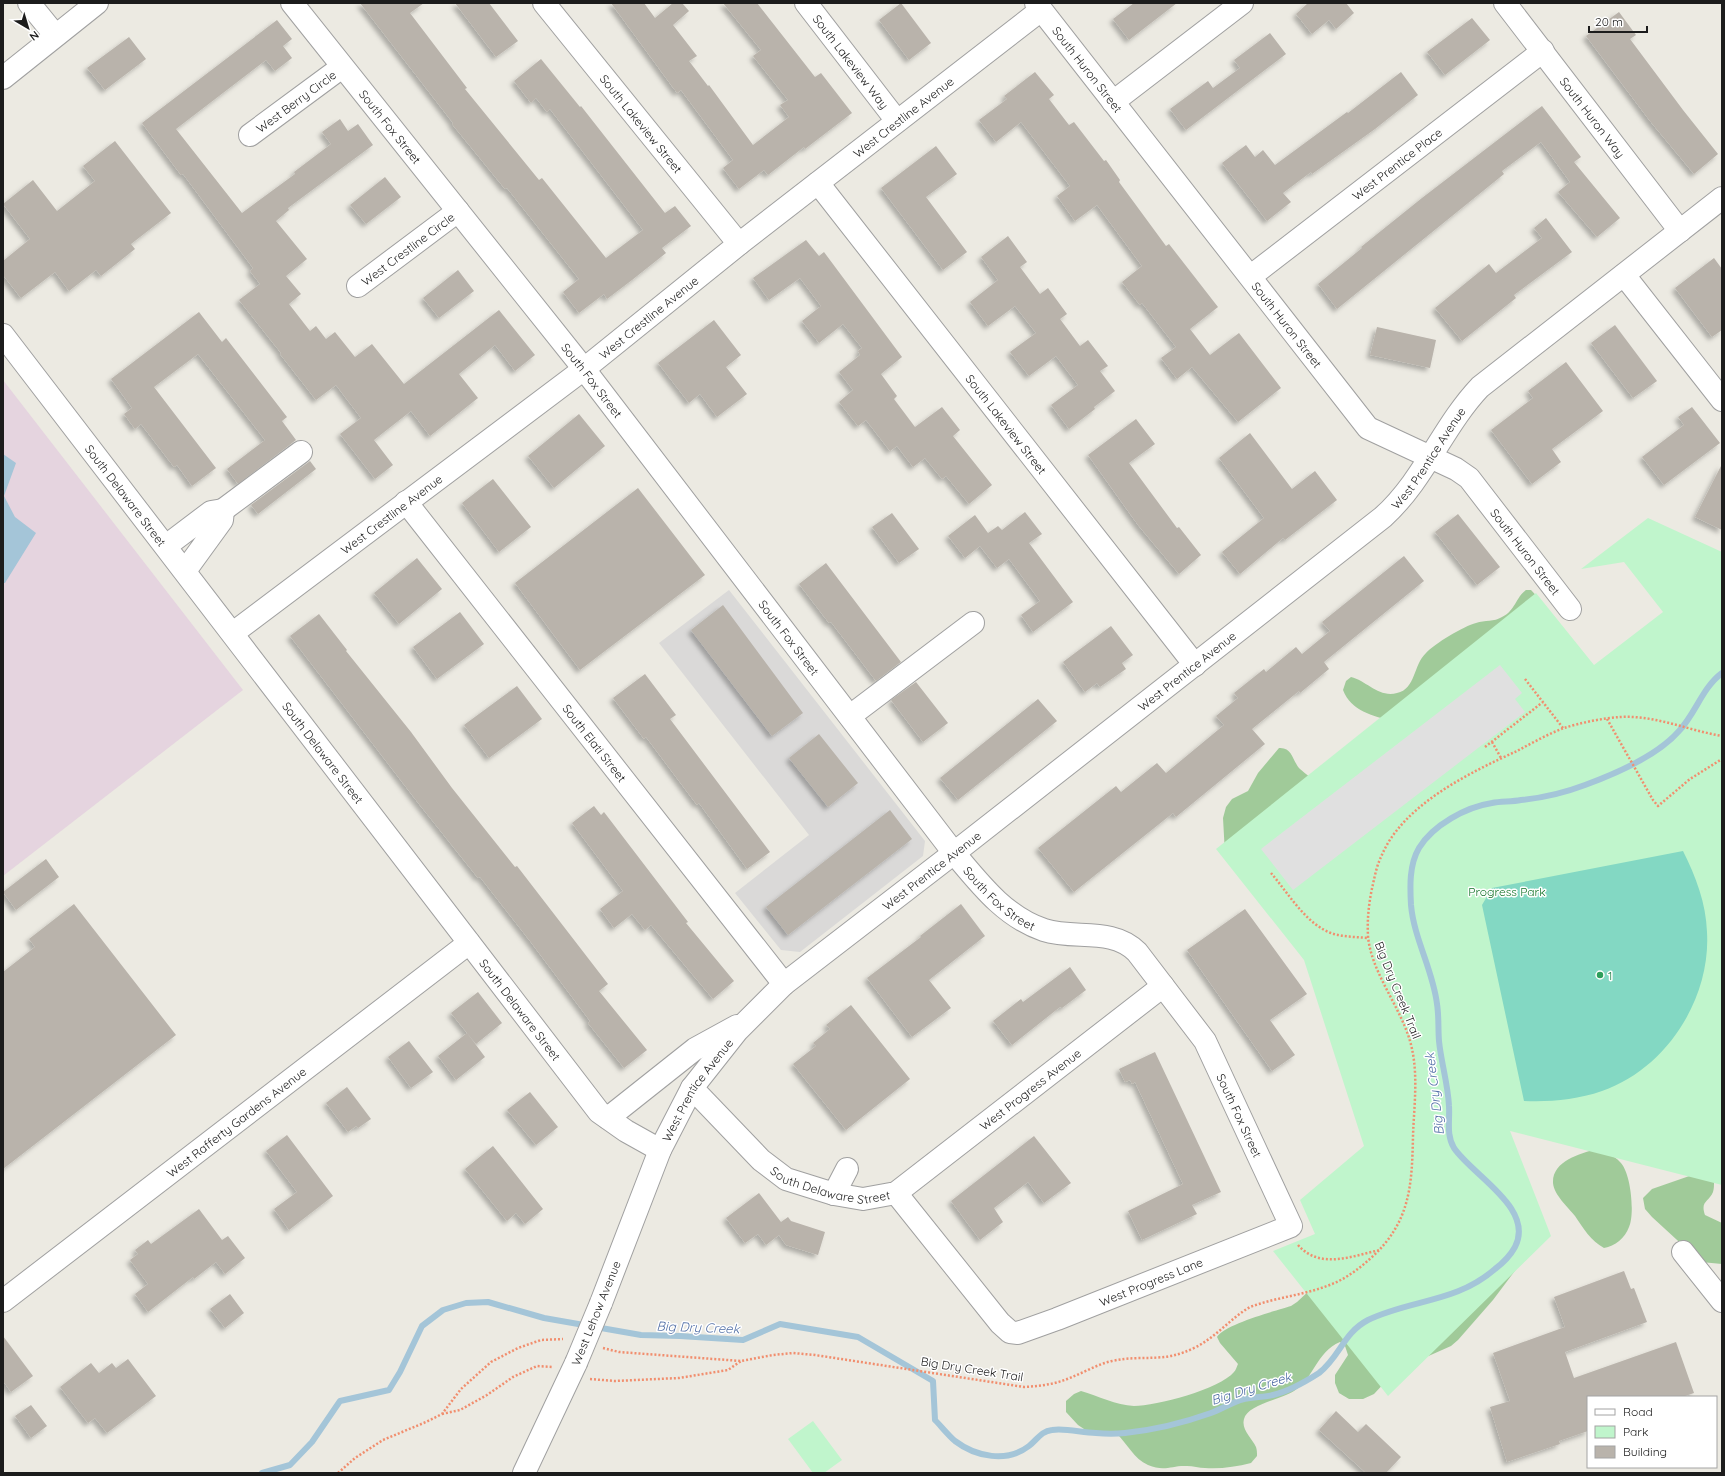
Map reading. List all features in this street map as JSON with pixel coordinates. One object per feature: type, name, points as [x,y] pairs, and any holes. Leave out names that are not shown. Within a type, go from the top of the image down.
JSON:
[{"type":"street","points":[[29,3],[55,36]]},
{"type":"street","points":[[3,78],[97,3]]},
{"type":"street","name":"South Fox Street","points":[[292,3],[584,369],[954,853],[989,894],[1022,919],[1044,930],[1121,940],[1137,952],[1205,1041],[1292,1226]]},
{"type":"street","name":"South Lakeview Way","points":[[806,3],[897,121]]},
{"type":"street","points":[[1113,102],[1242,3]]},
{"type":"street","name":"South Huron Way","points":[[1505,3],[1680,231]]},
{"type":"street","name":"South Lakeview Street","points":[[552,6],[739,244]]},
{"type":"street","name":"West Crestline Avenue","points":[[233,633],[584,369],[739,244],[897,121],[1038,6]]},
{"type":"street","name":"South Huron Street","points":[[1038,6],[1251,276],[1368,428],[1456,469],[1469,478],[1570,609]]},
{"type":"street","name":"West Prentice Place","points":[[1251,276],[1543,51]]},
{"type":"street","name":"West Berry Circle","points":[[250,136],[342,67]]},
{"type":"street","name":"South Lakeview Street","points":[[818,183],[1194,665]]},
{"type":"street","name":"West Prentice Avenue","points":[[660,1150],[692,1088],[737,1031],[784,984],[954,853],[1383,517],[1404,495],[1466,403],[1480,387],[1722,198]]},
{"type":"street","name":"West Crestline Circle","points":[[358,286],[458,211]]},
{"type":"street","points":[[1624,275],[1722,400]]},
{"type":"street","name":"South Delaware Street","points":[[3,335],[599,1112],[626,1132],[660,1150]]},
{"type":"street","points":[[166,546],[212,512],[223,510],[301,452]]},
{"type":"street","name":"South Elati Street","points":[[406,502],[784,984]]},
{"type":"street","points":[[185,571],[222,520],[223,510]]},
{"type":"street","points":[[850,716],[973,623]]},
{"type":"street","name":"West Rafferty Gardens Avenue","points":[[3,1301],[469,943]]},
{"type":"street","name":"West Progress Avenue","points":[[896,1193],[1163,986]]},
{"type":"street","points":[[608,1118],[695,1049],[750,1019]]},
{"type":"street","name":"South Delaware Street","points":[[692,1088],[761,1160],[786,1179],[834,1194],[863,1199],[896,1193],[989,1310],[1010,1332]]},
{"type":"street","name":"West Lehow Avenue","points":[[524,1473],[583,1371],[601,1303],[660,1150]]},
{"type":"street","points":[[834,1194],[847,1169]]},
{"type":"street","name":"West Progress Lane","points":[[1010,1332],[1018,1333],[1028,1330],[1292,1226]]},
{"type":"street","points":[[1683,1252],[1722,1300]]},
{"type":"path","points":[[1525,679],[1563,728]]},
{"type":"path","points":[[1484,747],[1543,702]]},
{"type":"path","name":"Big Dry Creek Trail","points":[[815,1355],[981,1379],[1024,1387],[1041,1386],[1071,1378],[1112,1361],[1169,1357],[1197,1346],[1238,1314],[1250,1307],[1334,1284],[1365,1264],[1390,1239],[1400,1223],[1410,1187],[1413,1163],[1415,1074],[1410,1042],[1379,971],[1368,938],[1368,915],[1373,884],[1381,855],[1392,837],[1404,822],[1433,797],[1501,758],[1563,728],[1607,719],[1634,717],[1666,721],[1700,732],[1722,736]]},
{"type":"path","points":[[1607,719],[1658,806],[1690,779],[1722,759]]},
{"type":"path","points":[[1492,742],[1501,758]]},
{"type":"path","points":[[1271,873],[1306,914],[1324,930],[1349,937],[1368,938]]},
{"type":"path","points":[[1292,1226],[1294,1238],[1299,1246],[1306,1252],[1320,1259],[1338,1259],[1380,1250]]},
{"type":"path","points":[[583,1371],[615,1381],[679,1378],[728,1370],[741,1361]]},
{"type":"path","points":[[442,1414],[460,1410],[487,1395],[513,1377],[537,1366],[552,1367]]},
{"type":"shaded area","points":[[3,380],[243,690],[3,876]]},
{"type":"shaded area","points":[[729,590],[925,841],[923,856],[800,952],[781,950],[735,893],[809,835],[659,643]]},
{"type":"shaded area","points":[[1500,665],[1522,693],[1515,699],[1525,712],[1293,890],[1261,849]]},
{"type":"green space","name":"Progress Park","points":[[1648,518],[1722,552],[1722,1185],[1510,1131],[1551,1236],[1388,1396],[1273,1251],[1315,1234],[1300,1200],[1364,1146],[1304,960],[1216,849],[1536,593],[1594,665],[1663,612],[1624,562],[1581,569]]},
{"type":"green space","points":[[1526,590],[1531,590],[1544,604],[1392,721],[1363,712],[1351,703],[1347,697],[1343,690],[1346,681],[1351,677],[1384,693],[1391,694],[1403,691],[1408,687],[1422,658],[1430,649],[1457,631],[1479,622],[1499,619],[1513,608],[1520,596]]},
{"type":"green space","points":[[1279,748],[1284,748],[1290,752],[1297,766],[1310,778],[1225,854],[1223,818],[1226,807],[1232,799],[1248,791],[1258,773]]},
{"type":"green space","name":"1","points":[[1683,851],[1700,890],[1705,911],[1707,932],[1706,957],[1701,982],[1692,1006],[1680,1028],[1664,1049],[1646,1066],[1625,1081],[1602,1091],[1573,1098],[1553,1101],[1524,1101],[1482,905],[1492,888]]},
{"type":"green space","points":[[1596,1149],[1615,1157],[1624,1167],[1632,1203],[1631,1221],[1625,1235],[1619,1241],[1604,1248],[1595,1242],[1588,1234],[1556,1192],[1553,1183],[1554,1175],[1562,1164],[1575,1156]]},
{"type":"green space","points":[[1698,1173],[1714,1182],[1713,1192],[1704,1204],[1704,1210],[1705,1215],[1722,1223],[1722,1264],[1701,1262],[1645,1209],[1643,1198],[1652,1189]]},
{"type":"green space","points":[[1526,1256],[1493,1300],[1458,1340],[1451,1346],[1424,1358],[1388,1379],[1374,1394],[1363,1399],[1349,1399],[1339,1393],[1335,1383],[1335,1375],[1348,1355],[1345,1346],[1340,1342],[1332,1346],[1320,1359],[1301,1386],[1289,1394],[1258,1406],[1247,1414],[1243,1423],[1244,1427],[1256,1447],[1257,1452],[1257,1456],[1251,1463],[1234,1467],[1216,1468],[1187,1466],[1164,1468],[1154,1467],[1139,1459],[1116,1433],[1087,1431],[1078,1425],[1066,1412],[1066,1401],[1074,1394],[1081,1391],[1114,1402],[1134,1406],[1172,1400],[1216,1384],[1234,1372],[1238,1364],[1220,1343],[1217,1337],[1222,1332],[1251,1318],[1291,1306],[1324,1277]]},
{"type":"green space","points":[[813,1421],[842,1460],[824,1473],[813,1473],[788,1439]]},
{"type":"water","points":[[3,454],[16,463],[4,496],[15,517],[36,533],[5,583],[3,583]]},
{"type":"building","points":[[360,3],[424,3],[410,13],[467,88],[465,89],[539,180],[542,178],[606,258],[643,230],[550,109],[547,112],[536,98],[531,103],[514,81],[541,59],[580,107],[581,106],[665,213],[675,206],[691,226],[662,248],[666,253],[632,280],[607,299],[604,294],[579,313],[563,292],[579,279],[507,188],[505,189],[452,124],[453,123]]},
{"type":"building","points":[[455,3],[489,3],[518,41],[496,57]]},
{"type":"building","points":[[611,3],[644,3],[655,18],[673,3],[682,3],[689,11],[673,25],[697,56],[689,61],[708,86],[709,85],[753,145],[789,117],[780,105],[788,100],[753,56],[761,50],[723,3],[757,3],[815,77],[821,73],[852,113],[768,175],[764,170],[739,189],[723,168],[733,160],[681,90],[677,93]]},
{"type":"building","points":[[901,3],[931,43],[909,60],[879,20]]},
{"type":"building","points":[[1134,3],[1177,3],[1129,40],[1113,19]]},
{"type":"building","points":[[1308,3],[1346,3],[1354,13],[1336,29],[1329,20],[1312,34],[1296,14]]},
{"type":"building","points":[[1619,12],[1636,35],[1630,39],[1718,154],[1694,174],[1650,121],[1586,36]]},
{"type":"building","points":[[1472,18],[1490,40],[1445,75],[1427,52]]},
{"type":"building","points":[[277,20],[292,39],[283,46],[292,58],[275,71],[266,60],[176,129],[242,213],[295,174],[294,172],[331,144],[322,132],[340,119],[348,131],[358,124],[373,145],[288,208],[289,210],[276,221],[307,259],[286,276],[301,294],[289,304],[310,331],[316,326],[326,339],[335,332],[355,357],[372,344],[404,384],[499,310],[535,355],[515,371],[495,345],[459,374],[478,398],[430,436],[411,411],[374,440],[393,465],[375,479],[340,434],[361,418],[336,385],[316,400],[239,300],[260,284],[250,271],[253,268],[183,174],[181,175],[142,123]]},
{"type":"building","points":[[1270,33],[1286,54],[1186,130],[1170,109],[1208,81],[1213,88],[1240,68],[1234,60]]},
{"type":"building","points":[[129,37],[146,59],[105,90],[87,68]]},
{"type":"building","points":[[1035,72],[1054,95],[1049,99],[1069,125],[1074,122],[1104,161],[1106,160],[1120,180],[1119,182],[1166,246],[1169,244],[1218,307],[1190,329],[1210,355],[1239,333],[1281,388],[1238,422],[1192,367],[1177,379],[1161,358],[1176,347],[1142,303],[1140,305],[1122,282],[1142,266],[1097,205],[1075,221],[1057,196],[1070,186],[1021,122],[996,142],[979,120],[1007,99],[1004,96]]},
{"type":"building","points":[[1401,72],[1418,95],[1375,129],[1312,174],[1311,172],[1283,193],[1291,202],[1267,221],[1222,163],[1246,145],[1255,157],[1263,150],[1275,165],[1347,112],[1348,113]]},
{"type":"building","points":[[1542,106],[1581,157],[1574,162],[1620,218],[1597,237],[1558,192],[1570,182],[1541,142],[1502,171],[1504,174],[1337,309],[1318,284],[1422,198]]},
{"type":"building","points":[[115,141],[171,213],[131,244],[135,249],[101,276],[96,270],[69,291],[55,272],[21,298],[3,275],[3,261],[30,239],[3,204],[33,180],[57,211],[95,181],[83,166]]},
{"type":"building","points":[[936,146],[957,174],[926,197],[967,252],[943,270],[881,188]]},
{"type":"building","points":[[385,177],[401,197],[366,224],[350,205]]},
{"type":"building","points":[[1546,218],[1572,252],[1514,295],[1516,298],[1462,341],[1435,308],[1489,264],[1496,273],[1542,238],[1534,228]]},
{"type":"building","points":[[1008,236],[1027,262],[1020,267],[1040,294],[1048,288],[1067,314],[1060,319],[1080,346],[1088,340],[1108,366],[1100,371],[1115,391],[1069,429],[1051,405],[1078,385],[1056,356],[1029,376],[1010,352],[1036,333],[1015,306],[988,326],[970,302],[998,280],[981,257]]},
{"type":"building","points":[[806,240],[819,256],[824,252],[902,357],[881,374],[897,396],[894,399],[915,427],[942,407],[960,430],[953,436],[992,485],[969,504],[946,476],[942,479],[925,458],[913,467],[897,446],[890,451],[866,420],[858,426],[839,402],[853,390],[839,372],[860,355],[858,351],[862,348],[843,324],[819,343],[802,321],[821,306],[800,278],[769,300],[753,278]]},
{"type":"building","points":[[1714,258],[1722,269],[1722,330],[1712,337],[1675,288]]},
{"type":"building","points":[[458,270],[474,291],[439,318],[423,298]]},
{"type":"building","points":[[199,312],[222,342],[226,338],[287,417],[282,421],[296,440],[238,484],[227,469],[265,440],[198,354],[154,387],[216,468],[192,486],[177,465],[174,467],[141,424],[135,429],[124,414],[132,408],[111,379]]},
{"type":"building","points":[[714,320],[741,355],[726,367],[747,394],[717,417],[700,394],[689,403],[658,363]]},
{"type":"building","points":[[1615,325],[1657,381],[1633,398],[1591,343]]},
{"type":"building","points":[[1377,327],[1436,340],[1430,368],[1370,355]]},
{"type":"building","points":[[1566,362],[1603,411],[1552,449],[1561,462],[1532,484],[1491,430],[1533,398],[1528,391]]},
{"type":"building","points":[[1692,407],[1720,443],[1664,485],[1642,457],[1684,425],[1678,417]]},
{"type":"building","points":[[579,414],[605,446],[554,488],[528,456]]},
{"type":"building","points":[[1136,419],[1155,444],[1129,463],[1177,528],[1179,527],[1201,555],[1179,574],[1138,525],[1088,455]]},
{"type":"building","points":[[1250,433],[1292,489],[1315,471],[1337,500],[1285,540],[1283,538],[1240,574],[1222,552],[1264,518],[1219,458]]},
{"type":"building","points":[[310,461],[316,469],[258,514],[251,505]]},
{"type":"building","points":[[1722,464],[1722,530],[1695,517]]},
{"type":"building","points":[[493,479],[531,527],[499,552],[462,503]]},
{"type":"building","points":[[638,488],[705,575],[580,670],[515,583]]},
{"type":"building","points":[[1025,512],[1042,534],[1029,543],[1073,602],[1033,632],[1021,615],[1040,601],[1009,559],[997,568],[980,546],[965,558],[948,536],[975,515],[988,533],[998,526],[1002,530]]},
{"type":"building","points":[[892,513],[919,549],[899,563],[872,527]]},
{"type":"building","points":[[1458,514],[1500,567],[1477,585],[1435,532]]},
{"type":"building","points":[[1404,556],[1424,581],[1324,662],[1329,669],[1252,729],[1265,744],[1176,817],[1173,813],[1074,892],[1038,848],[1116,786],[1121,792],[1157,763],[1166,773],[1224,725],[1216,716],[1238,698],[1234,693],[1264,669],[1266,672],[1296,647],[1302,654],[1330,631],[1322,622]]},
{"type":"building","points":[[417,558],[442,589],[399,624],[374,593]]},
{"type":"building","points":[[826,563],[901,662],[876,681],[831,622],[829,623],[799,584]]},
{"type":"building","points":[[723,605],[803,713],[772,736],[691,630]]},
{"type":"building","points":[[460,612],[484,644],[437,679],[413,647]]},
{"type":"building","points":[[319,614],[347,650],[346,651],[411,732],[452,788],[515,867],[517,866],[608,984],[599,991],[647,1050],[624,1068],[588,1023],[590,1021],[530,941],[480,877],[478,878],[419,804],[290,636]]},
{"type":"building","points":[[1111,626],[1133,655],[1122,663],[1126,669],[1100,687],[1097,683],[1085,692],[1063,662]]},
{"type":"building","points":[[645,674],[676,715],[670,719],[770,852],[747,869],[699,803],[697,805],[646,737],[644,739],[613,698]]},
{"type":"building","points":[[916,682],[948,723],[923,742],[891,700]]},
{"type":"building","points":[[517,686],[542,719],[489,758],[464,725]]},
{"type":"building","points":[[1038,699],[1057,721],[958,800],[940,778]]},
{"type":"building","points":[[819,734],[858,783],[828,807],[789,758]]},
{"type":"building","points":[[594,806],[601,815],[604,812],[688,922],[686,923],[734,981],[713,999],[651,925],[645,930],[632,914],[614,928],[600,909],[623,891],[572,823]]},
{"type":"building","points":[[890,810],[912,839],[788,935],[766,907]]},
{"type":"building","points":[[46,859],[59,877],[16,910],[3,892]]},
{"type":"building","points":[[74,904],[176,1035],[3,1169],[3,972],[35,947],[29,939]]},
{"type":"building","points":[[961,904],[985,936],[929,980],[951,1008],[912,1037],[867,978]]},
{"type":"building","points":[[1245,909],[1307,994],[1270,1020],[1295,1055],[1272,1071],[1187,950]]},
{"type":"building","points":[[1070,967],[1086,990],[1062,1008],[1060,1007],[1012,1045],[993,1021],[1021,999],[1023,1002]]},
{"type":"building","points":[[478,992],[502,1023],[476,1044],[451,1013]]},
{"type":"building","points":[[851,1005],[910,1079],[846,1130],[793,1064],[816,1046],[813,1043],[830,1029],[826,1025]]},
{"type":"building","points":[[467,1033],[485,1057],[456,1080],[438,1056]]},
{"type":"building","points":[[409,1041],[433,1072],[411,1088],[388,1057]]},
{"type":"building","points":[[1155,1052],[1221,1192],[1192,1205],[1197,1214],[1142,1240],[1128,1211],[1183,1184],[1135,1082],[1132,1084],[1130,1080],[1125,1082],[1119,1069]]},
{"type":"building","points":[[347,1087],[371,1119],[358,1128],[356,1126],[348,1132],[326,1103]]},
{"type":"building","points":[[530,1092],[558,1127],[536,1145],[507,1110]]},
{"type":"building","points":[[287,1135],[333,1196],[289,1230],[274,1209],[297,1192],[266,1151]]},
{"type":"building","points":[[1034,1136],[1071,1183],[1044,1203],[1028,1182],[994,1208],[1003,1222],[980,1240],[951,1201]]},
{"type":"building","points":[[493,1146],[543,1209],[525,1224],[516,1213],[507,1221],[465,1169]]},
{"type":"building","points":[[759,1193],[781,1222],[788,1217],[791,1221],[825,1232],[818,1255],[786,1245],[779,1235],[766,1245],[758,1234],[745,1243],[726,1218]]},
{"type":"building","points":[[199,1209],[222,1240],[228,1236],[245,1258],[225,1274],[216,1262],[194,1279],[193,1277],[148,1312],[135,1294],[148,1284],[130,1260],[138,1254],[135,1250],[148,1240],[151,1244]]},
{"type":"building","points":[[1624,1271],[1631,1289],[1634,1288],[1647,1322],[1565,1352],[1574,1378],[1676,1342],[1694,1393],[1685,1396],[1587,1396],[1587,1431],[1559,1441],[1560,1444],[1507,1462],[1490,1407],[1510,1401],[1493,1353],[1565,1327],[1554,1297]]},
{"type":"building","points":[[230,1294],[244,1313],[225,1328],[210,1309]]},
{"type":"building","points":[[3,1336],[33,1376],[11,1392],[3,1381]]},
{"type":"building","points":[[128,1359],[156,1396],[107,1433],[95,1418],[88,1423],[60,1387],[91,1363],[99,1373],[112,1363],[116,1368]]},
{"type":"building","points":[[31,1405],[47,1426],[31,1438],[15,1416]]},
{"type":"building","points":[[1336,1411],[1358,1432],[1366,1424],[1401,1457],[1386,1473],[1366,1473],[1319,1430]]},
{"type":"waterway","name":"Big Dry Creek","points":[[262,1473],[290,1465],[312,1442],[340,1401],[389,1390],[400,1372],[422,1326],[443,1310],[466,1303],[488,1302],[544,1318],[641,1335],[743,1340],[780,1324],[858,1337],[933,1381],[935,1420],[952,1439],[963,1447],[992,1456],[1011,1455],[1020,1451],[1048,1431],[1063,1430],[1115,1434],[1158,1428],[1200,1417],[1244,1399],[1270,1396],[1303,1383],[1326,1367],[1347,1338],[1360,1325],[1368,1320],[1384,1313],[1449,1295],[1480,1280],[1498,1267],[1509,1256],[1515,1247],[1519,1233],[1517,1219],[1509,1206],[1499,1193],[1463,1159],[1454,1148],[1450,1138],[1448,1098],[1439,1041],[1438,1013],[1435,991],[1416,930],[1411,905],[1410,884],[1412,869],[1413,862],[1419,848],[1441,825],[1451,818],[1472,808],[1492,803],[1517,801],[1553,795],[1585,785],[1648,756],[1670,740],[1679,731],[1709,686],[1722,673]]},
{"type":"place","name":"1","points":[[1600,975]]}]
